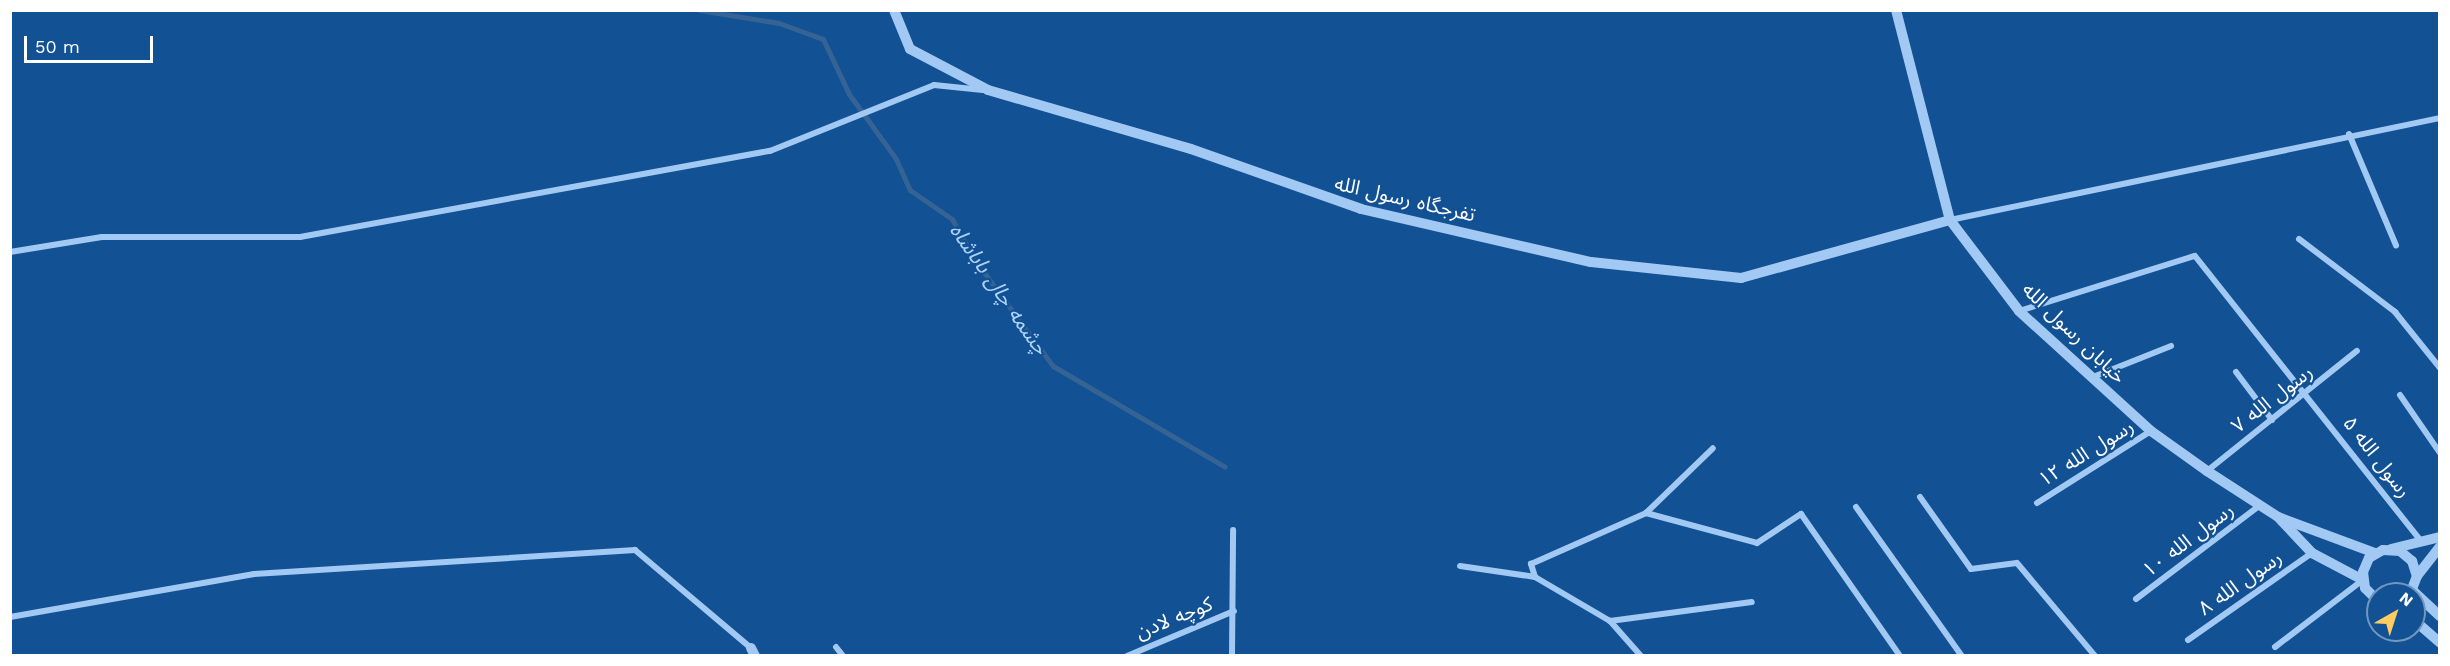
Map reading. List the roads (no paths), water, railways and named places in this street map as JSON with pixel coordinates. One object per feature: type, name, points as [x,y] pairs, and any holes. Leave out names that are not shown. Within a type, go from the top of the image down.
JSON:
[{"type":"street","name":"تفرجگاه رسول الله","points":[[894,10],[910,49],[988,90],[1191,149],[1361,209],[1591,261],[1741,278],[1950,220]]},
{"type":"street","name":"خیابان رسول الله","points":[[1896,10],[1950,220],[2019,311],[2151,431],[2207,471],[2278,517],[2375,553]]},
{"type":"street","points":[[10,252],[102,237],[300,237],[770,151],[847,116],[934,85],[988,90]]},
{"type":"street","points":[[1950,220],[2349,134],[2439,118]]},
{"type":"street","points":[[2349,134],[2396,245]]},
{"type":"street","points":[[2299,239],[2395,312],[2439,368]]},
{"type":"street","name":"رسول الله ۵","points":[[2019,311],[2195,256],[2307,394],[2420,540]]},
{"type":"street","points":[[2093,377],[2171,346]]},
{"type":"street","name":"رسول الله ۷","points":[[2207,471],[2307,394],[2357,351]]},
{"type":"street","points":[[2236,372],[2272,420]]},
{"type":"street","points":[[2400,395],[2439,453]]},
{"type":"street","name":"رسول الله ۱۲","points":[[2037,503],[2151,431]]},
{"type":"street","points":[[1535,577],[1532,564],[1646,513],[1713,448]]},
{"type":"street","points":[[1920,497],[1971,569],[2017,562],[2095,656]]},
{"type":"street","name":"رسول الله ۱۰","points":[[2136,599],[2259,506]]},
{"type":"street","points":[[1856,507],[1962,656]]},
{"type":"street","points":[[1646,513],[1757,543],[1801,514],[1900,656]]},
{"type":"street","name":"خیابان رسول الله","points":[[2278,517],[2312,553],[2363,580]]},
{"type":"street","points":[[1232,656],[1233,530]]},
{"type":"street","points":[[2366,584],[2363,580],[2365,565],[2375,553],[2439,537]]},
{"type":"street","points":[[2415,582],[2417,576],[2439,547]]},
{"type":"street","points":[[2391,549],[2412,561],[2417,576]]},
{"type":"street","points":[[10,617],[254,574],[635,550],[753,652]]},
{"type":"street","name":"رسول الله ۸","points":[[2188,640],[2312,553]]},
{"type":"street","points":[[1460,566],[1535,577],[1610,621],[1641,656]]},
{"type":"street","points":[[2275,647],[2363,580]]},
{"type":"street","points":[[1610,621],[1752,602]]},
{"type":"street","points":[[2426,604],[2439,616]]},
{"type":"street","name":"کوچه لادن","points":[[1127,656],[1234,611]]},
{"type":"street","points":[[2426,631],[2439,643]]},
{"type":"street","points":[[836,647],[843,656]]},
{"type":"waterway","name":"چشمه چال باباشاه","points":[[699,10],[779,23],[823,39],[849,94],[896,159],[910,190],[952,219],[975,260],[1053,366],[1225,467]]}]
